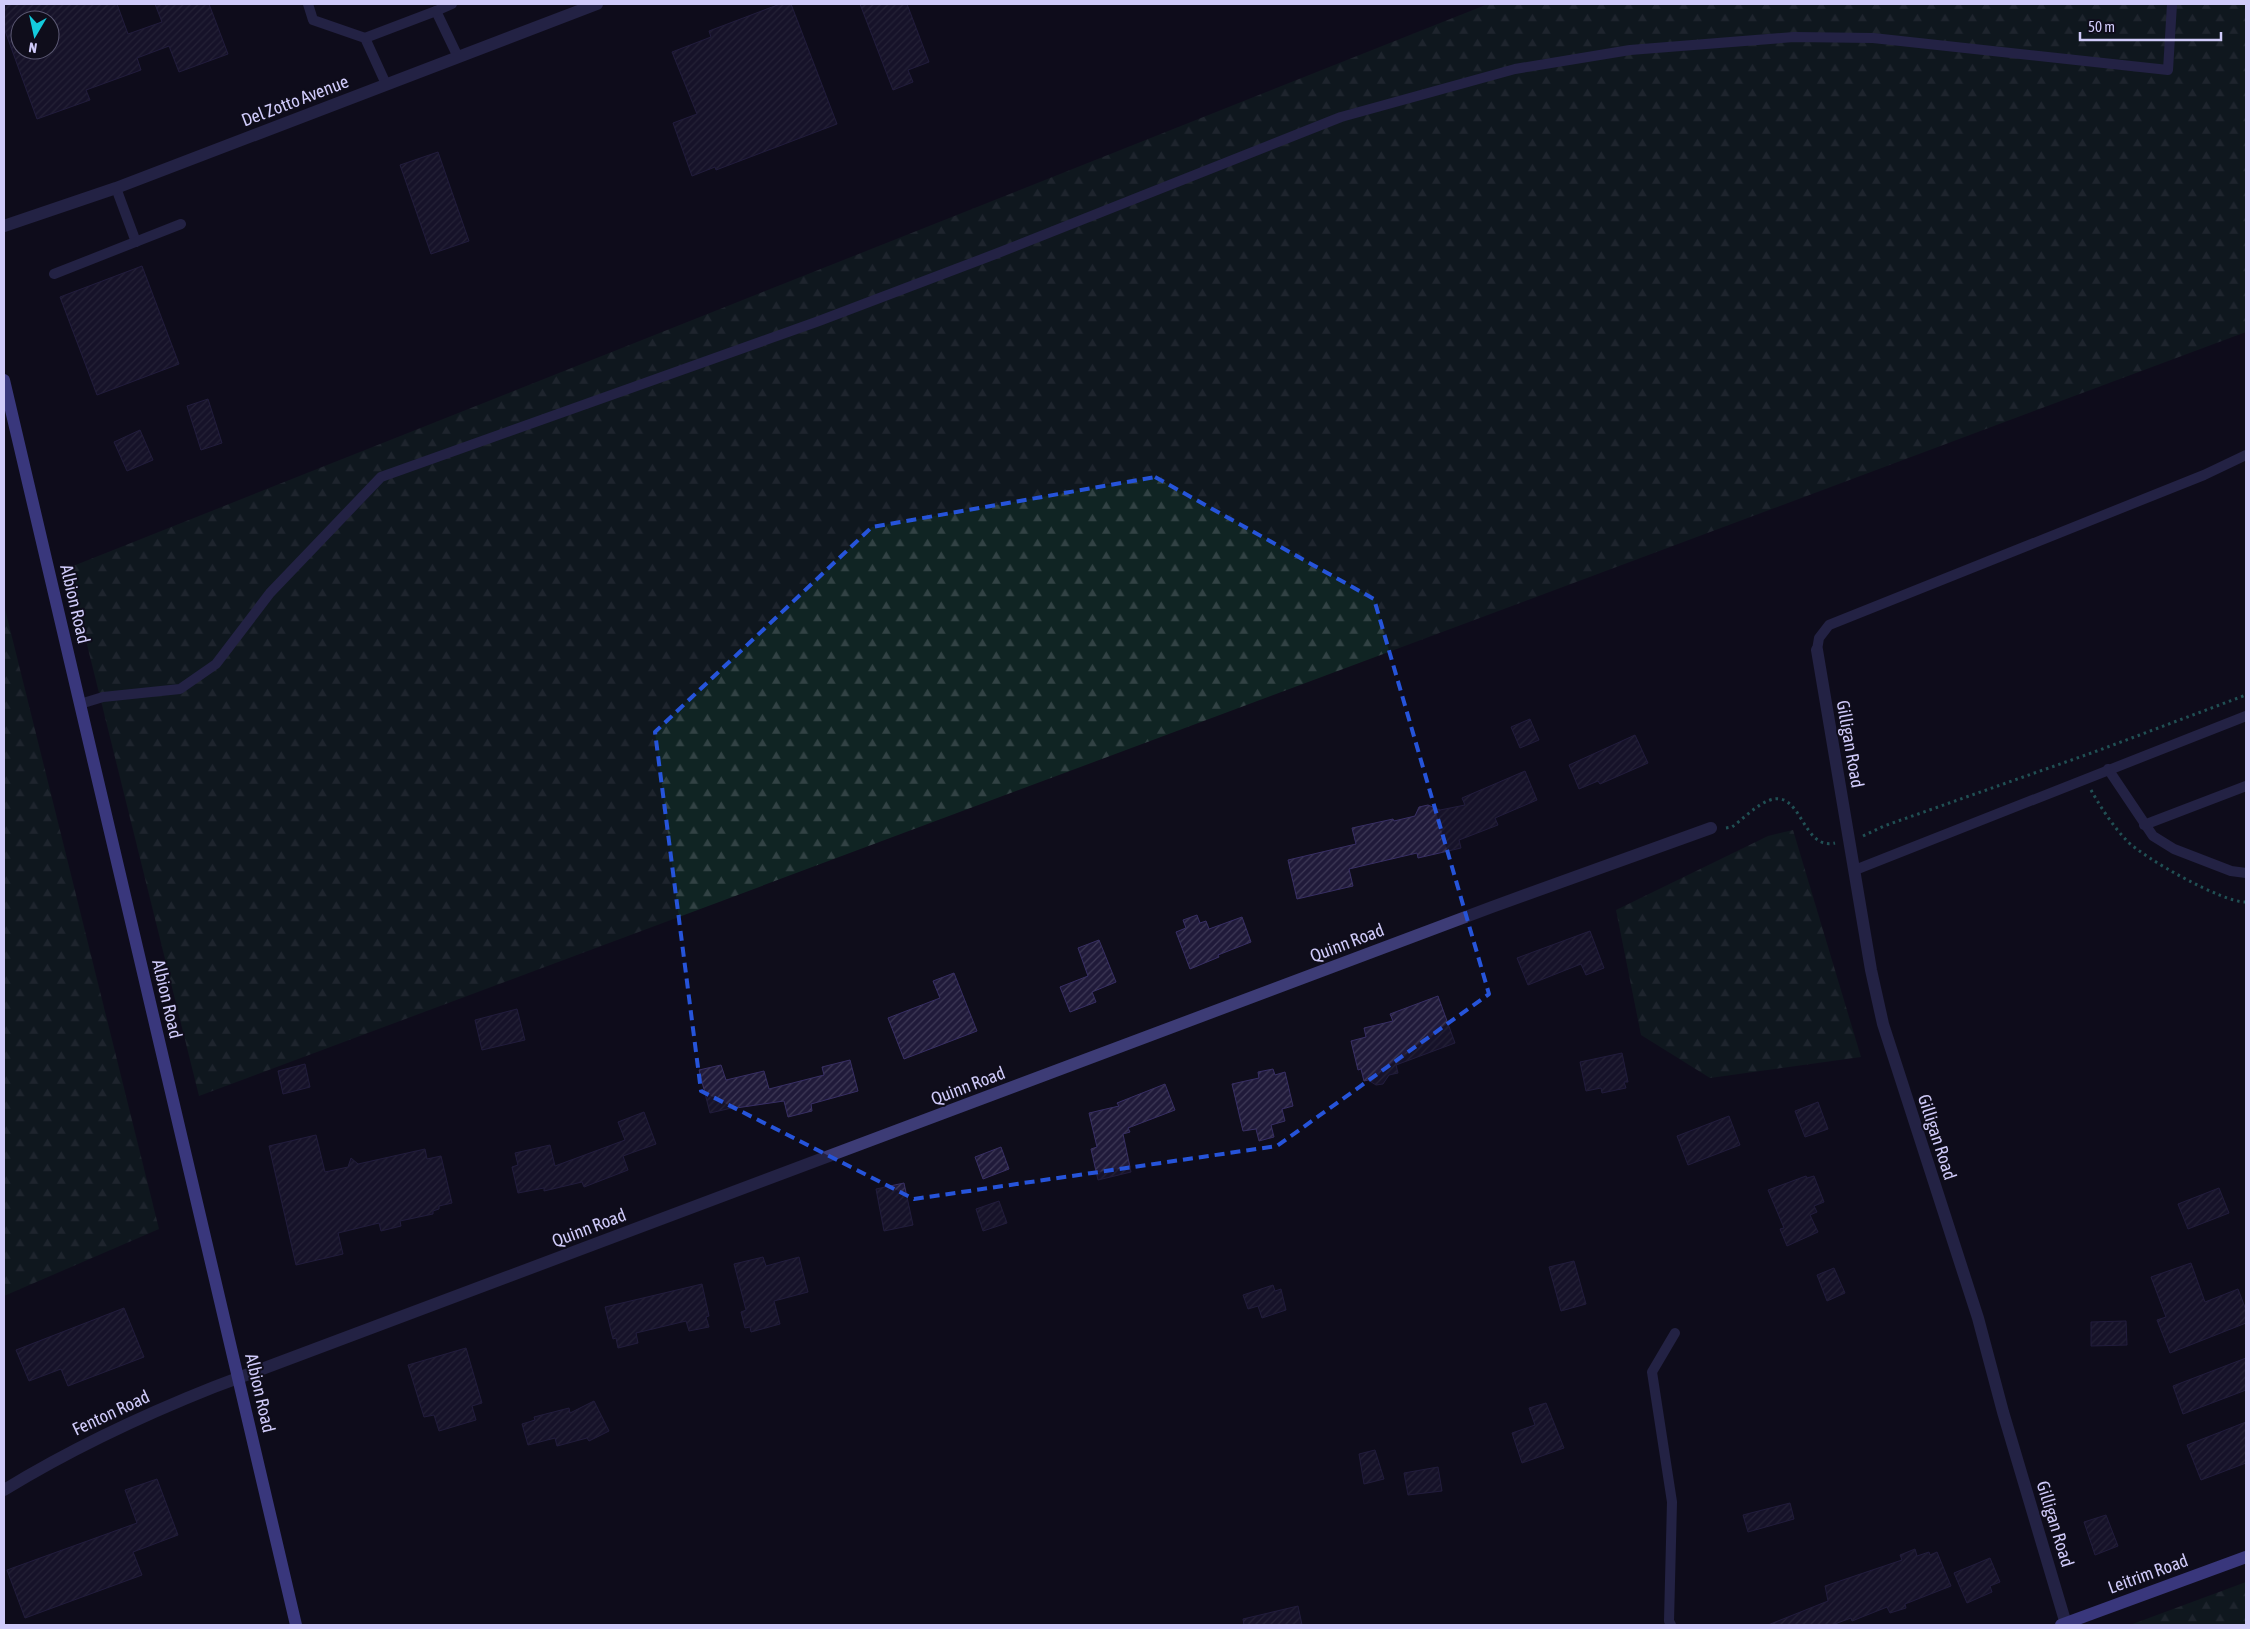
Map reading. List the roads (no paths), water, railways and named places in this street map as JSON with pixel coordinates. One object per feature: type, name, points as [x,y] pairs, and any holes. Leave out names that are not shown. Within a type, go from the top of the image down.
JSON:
[{"type":"main road","name":"Albion Road","points":[[4,380],[296,1625]]},
{"type":"main road","name":"Leitrim Road","points":[[2063,1624],[2246,1557]]},
{"type":"street","name":"Del Zotto Avenue","points":[[4,226],[116,188],[598,4]]},
{"type":"street","name":"Gilligan Road","points":[[1817,650],[1871,970],[1883,1024],[1978,1318],[2063,1624]]},
{"type":"street","name":"Quinn Road","points":[[239,1379],[1492,907],[1711,828]]},
{"type":"street","name":"Fenton Road","points":[[4,1490],[62,1455],[160,1408],[239,1379]]},
{"type":"lane","points":[[308,4],[313,20],[365,38],[452,4]]},
{"type":"lane","points":[[80,704],[104,697],[180,689],[216,664],[270,594],[381,477],[819,321],[1341,117],[1515,69],[1630,50],[1794,37],[1873,38],[2168,70],[2172,4]]},
{"type":"lane","points":[[436,11],[458,57]]},
{"type":"lane","points":[[365,38],[386,84]]},
{"type":"lane","points":[[116,188],[136,242]]},
{"type":"lane","points":[[54,274],[181,224]]},
{"type":"lane","points":[[1817,650],[1819,638],[1829,625],[2204,475],[2246,454]]},
{"type":"lane","points":[[1855,870],[2246,716]]},
{"type":"lane","points":[[2108,769],[2153,836],[2174,849],[2231,871],[2246,873]]},
{"type":"lane","points":[[2144,825],[2246,786]]},
{"type":"lane","points":[[1671,1625],[1669,1621],[1672,1502],[1652,1372],[1675,1333]]}]
